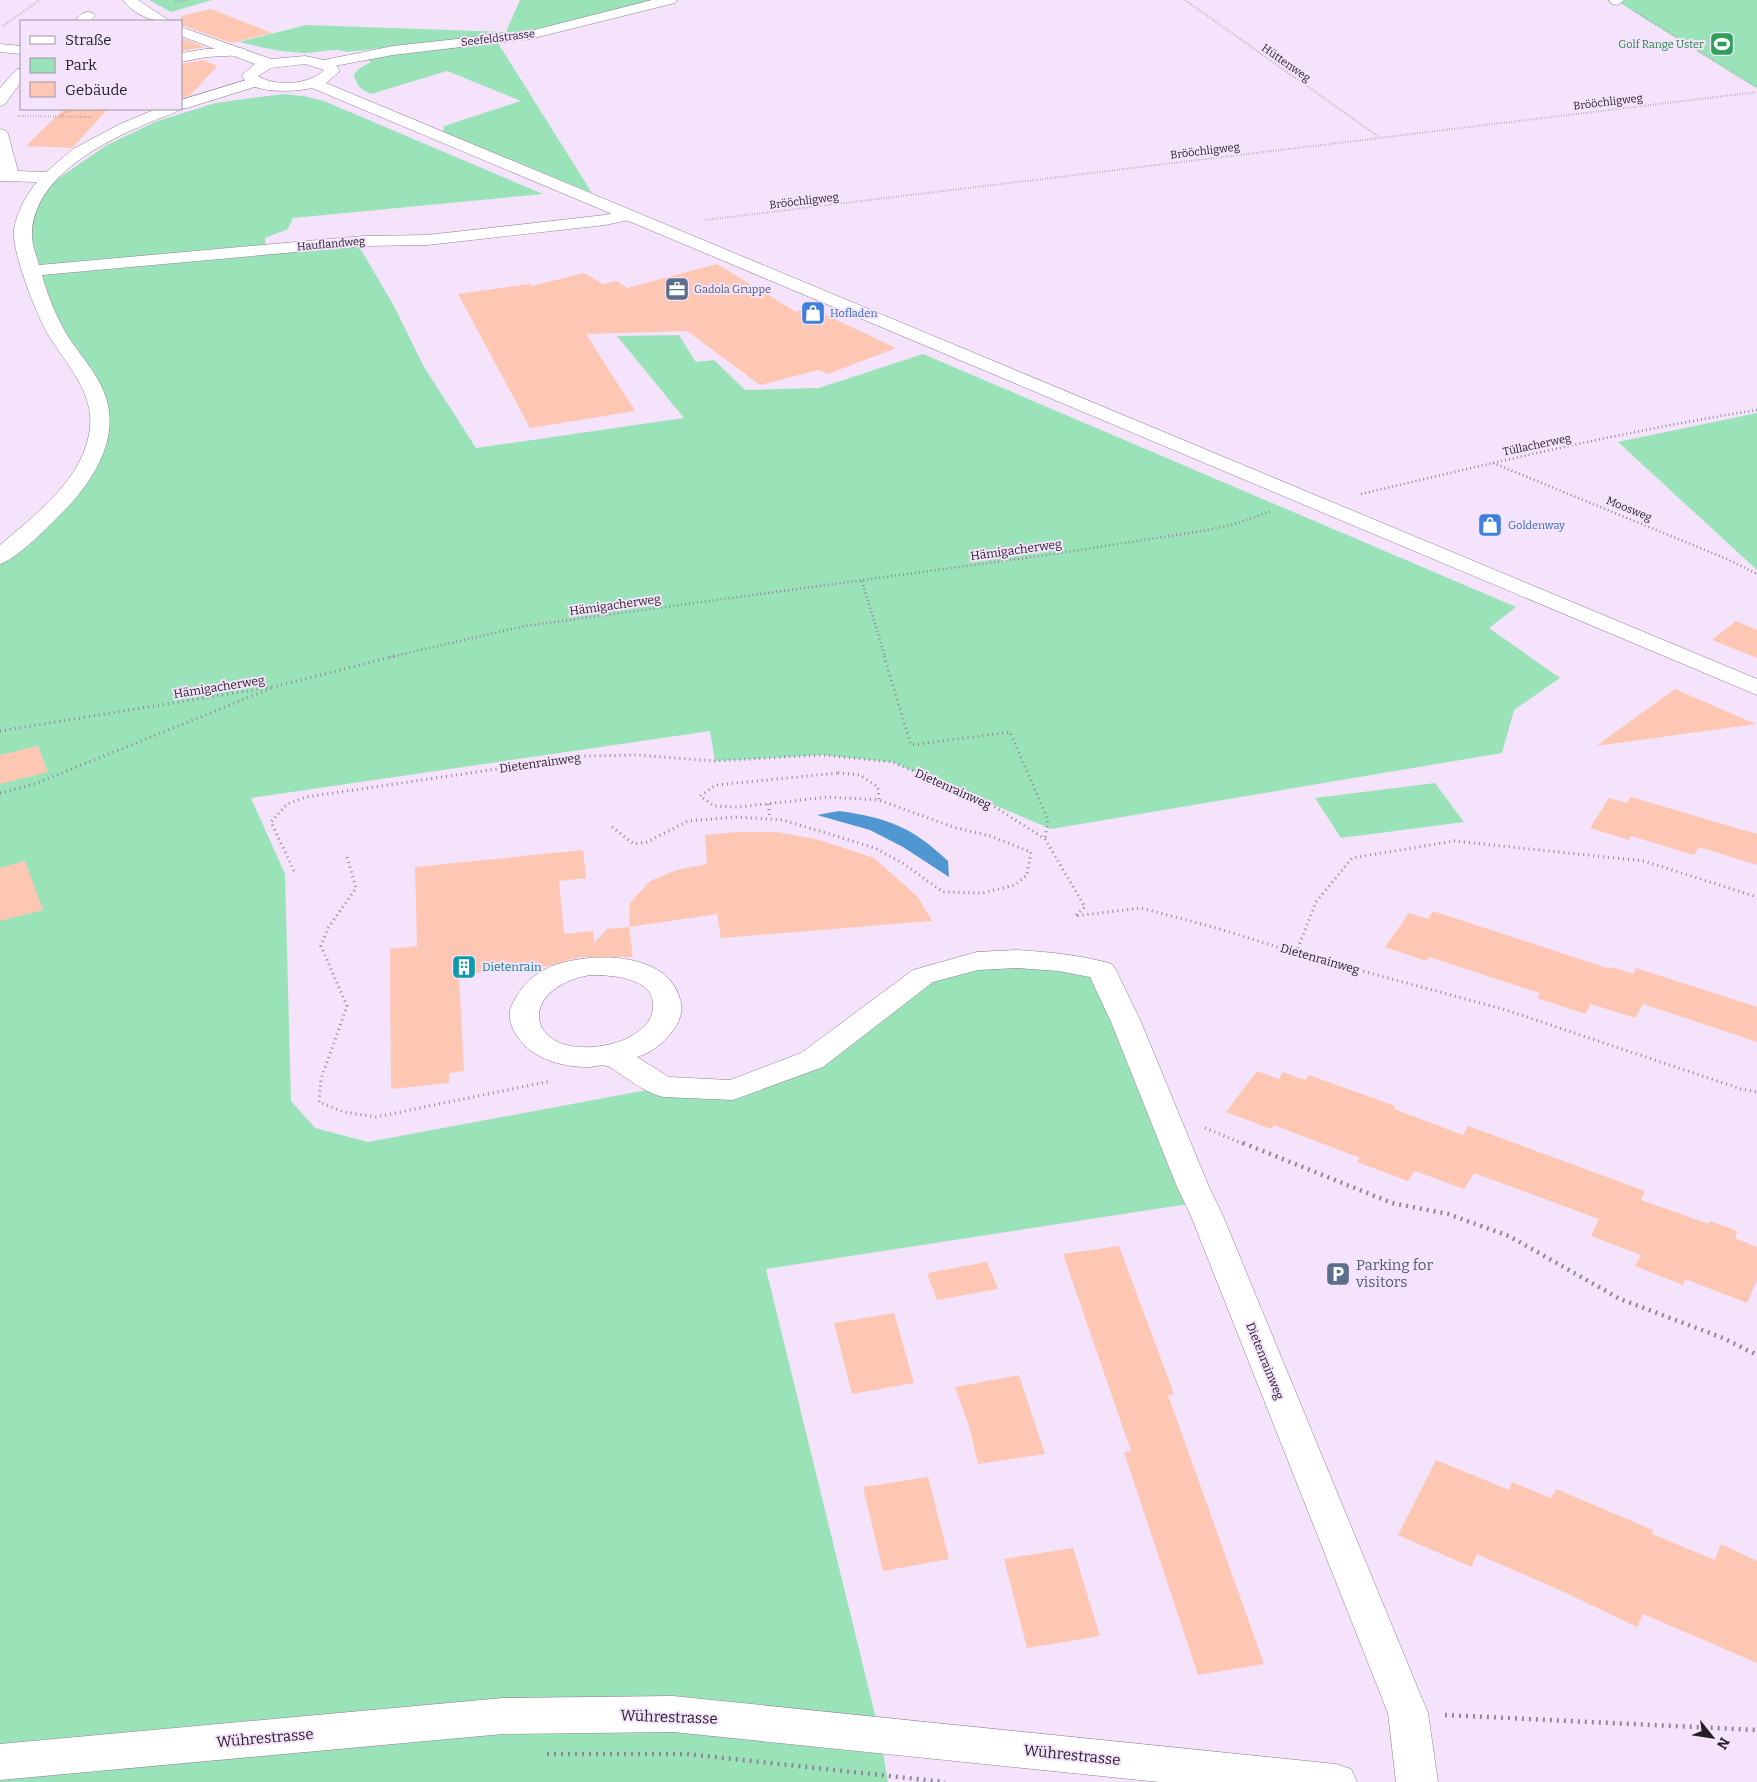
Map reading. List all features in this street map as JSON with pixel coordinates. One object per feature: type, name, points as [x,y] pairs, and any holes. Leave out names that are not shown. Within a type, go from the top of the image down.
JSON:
[{"type":"street","points":[[130,0],[139,8],[161,20]]},
{"type":"street","name":"Seefeldstrasse","points":[[270,64],[293,60],[324,64],[385,51],[510,38],[550,31],[670,0]]},
{"type":"street","points":[[182,31],[270,64]]},
{"type":"street","points":[[0,48],[20,50]]},
{"type":"street","points":[[184,56],[240,52]]},
{"type":"street","points":[[270,64],[260,67],[250,75],[251,79],[275,87],[313,83],[329,75],[332,71],[330,67],[324,64]]},
{"type":"street","points":[[0,102],[4,93],[20,74]]},
{"type":"street","points":[[182,105],[256,82]]},
{"type":"street","points":[[313,83],[1757,688]]},
{"type":"street","points":[[0,557],[53,508],[80,478],[94,451],[100,427],[99,405],[92,386],[44,312],[23,233],[29,204],[50,177],[75,156],[93,144],[145,118],[167,110]]},
{"type":"street","points":[[0,134],[6,176],[50,177]]},
{"type":"street","name":"Hauflandweg","points":[[32,271],[363,241],[427,240],[606,220],[628,215]]},
{"type":"street","name":"Dietenrainweg","points":[[612,1055],[663,1087],[734,1090],[812,1060],[923,976],[977,961],[1017,959],[1058,962],[1102,970],[1207,1216],[1408,1713],[1417,1782]]},
{"type":"street","points":[[590,966],[614,966],[635,970],[653,980],[664,992],[668,1007],[664,1022],[652,1036],[634,1048],[612,1055],[588,1057],[564,1055],[544,1047],[531,1036],[524,1021],[525,1006],[533,992],[548,979],[568,970],[590,966]]},
{"type":"street","name":"Wührestrasse","points":[[0,1762],[503,1716],[673,1714],[1336,1782]]},
{"type":"path","points":[[0,28],[40,0]]},
{"type":"path","name":"Hüttenweg","points":[[1184,0],[1380,138]]},
{"type":"path","points":[[1617,0],[1757,88]]},
{"type":"path","name":"Brööchligweg","points":[[656,226],[1757,92]]},
{"type":"path","points":[[61,117],[65,112],[74,110]]},
{"type":"path","points":[[17,116],[145,118]]},
{"type":"path","name":"Tüllacherweg","points":[[1322,505],[1334,500],[1493,463],[1706,418],[1757,410]]},
{"type":"path","name":"Moosweg","points":[[1493,463],[1727,559],[1757,574]]},
{"type":"path","name":"Hämigacherweg","points":[[0,731],[277,686],[422,648],[525,626],[1066,552],[1208,530],[1238,523]]},
{"type":"path","points":[[862,581],[911,745],[1010,732],[1048,820],[1045,839]]},
{"type":"path","points":[[0,793],[37,783],[277,686]]},
{"type":"path","name":"Dietenrainweg","points":[[294,872],[271,822],[279,810],[295,799],[586,756],[636,755],[715,761],[822,755],[892,762],[987,802],[1045,839],[1085,907],[1075,916],[1141,908],[1220,929],[1296,953],[1506,1010],[1741,1089],[1757,1092]]},
{"type":"path","points":[[612,827],[634,844],[647,842],[688,821],[737,817],[791,822],[875,848],[904,864],[943,892],[982,893],[1015,884],[1027,875],[1031,852],[990,836],[953,827],[879,800],[828,797],[738,807],[714,806],[700,796],[716,785],[838,773],[860,775],[878,787],[879,800]]},
{"type":"path","points":[[768,804],[770,819]]},
{"type":"path","points":[[1296,953],[1316,902],[1352,858],[1454,842],[1644,861],[1757,897]]},
{"type":"path","points":[[347,857],[356,888],[328,928],[321,946],[346,1006],[321,1079],[319,1102],[344,1112],[376,1116],[560,1079]]},
{"type":"path","points":[[1163,1112],[1392,1203],[1448,1214],[1509,1236],[1620,1299],[1723,1338],[1757,1355]]},
{"type":"path","points":[[1408,1713],[1757,1730]]},
{"type":"path","points":[[541,1754],[687,1754],[945,1782]]},
{"type":"green space","points":[[149,0],[212,0],[171,12]]},
{"type":"green space","points":[[520,0],[656,0],[540,30],[347,52],[336,50],[310,53],[296,52],[239,42],[306,25],[506,32]]},
{"type":"green space","name":"Golf Range Uster","points":[[1757,0],[1757,88],[1617,1]]},
{"type":"green space","points":[[498,43],[592,193],[443,132],[444,126],[521,101],[447,71],[371,94],[360,87],[354,74],[371,62],[365,59],[403,52]]},
{"type":"green space","points":[[283,94],[324,101],[543,194],[293,218],[288,229],[265,238],[266,247],[354,238],[394,306],[424,367],[476,448],[684,418],[617,336],[679,335],[696,362],[714,360],[745,390],[819,388],[923,354],[1516,607],[1489,628],[1560,678],[1514,710],[1502,753],[1051,829],[892,762],[822,755],[715,761],[710,731],[251,798],[285,874],[291,1101],[315,1128],[368,1142],[663,1087],[733,1090],[812,1060],[923,976],[977,961],[1102,970],[1201,1202],[766,1269],[880,1735],[888,1782],[0,1782],[0,557],[53,508],[100,427],[59,336],[23,233],[39,190],[107,145],[155,122],[215,103]]},
{"type":"green space","points":[[1757,413],[1757,570],[1618,442]]},
{"type":"green space","points":[[1435,783],[1464,822],[1341,838],[1315,798]]},
{"type":"water","points":[[839,811],[886,821],[911,832],[948,861],[949,877],[903,847],[870,830],[817,815]]},
{"type":"building","points":[[211,9],[272,33],[232,43],[182,25],[181,16]]},
{"type":"building","points":[[182,38],[205,47],[182,51]]},
{"type":"building","points":[[203,60],[217,66],[191,95],[182,98],[182,64]]},
{"type":"building","points":[[63,110],[107,110],[72,148],[26,146]]},
{"type":"building","points":[[717,264],[796,312],[809,307],[896,348],[828,374],[818,370],[760,385],[687,331],[586,334],[635,411],[530,428],[458,294],[530,284],[532,286],[584,273],[603,284],[617,281],[627,288]]},
{"type":"building","points":[[1736,621],[1757,630],[1757,658],[1712,640]]},
{"type":"building","points":[[1675,689],[1756,724],[1596,746]]},
{"type":"building","points":[[38,746],[48,772],[0,784],[0,755]]},
{"type":"building","points":[[1631,797],[1757,834],[1757,865],[1699,847],[1694,855],[1631,836],[1629,840],[1590,828],[1609,798],[1627,803]]},
{"type":"building","points":[[739,832],[776,832],[816,839],[874,858],[918,897],[932,921],[721,938],[717,914],[629,927],[630,903],[650,881],[677,870],[707,864],[705,835]]},
{"type":"building","name":"Dietenrain","points":[[583,850],[586,878],[559,881],[564,934],[593,931],[594,943],[607,929],[629,927],[633,957],[580,957],[548,966],[459,975],[464,1071],[449,1073],[449,1083],[391,1089],[390,949],[417,946],[415,867]]},
{"type":"building","points":[[25,861],[43,910],[0,921],[0,868]]},
{"type":"building","points":[[1433,911],[1610,969],[1611,967],[1633,974],[1636,968],[1757,1007],[1757,1042],[1643,1004],[1635,1018],[1591,1004],[1585,1014],[1537,998],[1540,993],[1429,957],[1426,961],[1385,947],[1409,913],[1428,919]]},
{"type":"building","points":[[1257,1071],[1279,1079],[1283,1072],[1305,1080],[1309,1075],[1395,1106],[1394,1109],[1463,1135],[1468,1126],[1645,1191],[1641,1200],[1709,1224],[1710,1221],[1737,1231],[1735,1238],[1757,1247],[1757,1280],[1747,1303],[1685,1279],[1683,1285],[1635,1266],[1641,1255],[1591,1236],[1599,1219],[1474,1173],[1464,1189],[1415,1171],[1408,1181],[1357,1162],[1360,1158],[1274,1125],[1271,1129],[1226,1112]]},
{"type":"building","points":[[1119,1246],[1174,1394],[1168,1395],[1264,1664],[1198,1675],[1124,1452],[1131,1451],[1063,1254]]},
{"type":"building","points":[[987,1262],[998,1289],[937,1300],[927,1273]]},
{"type":"building","points":[[894,1313],[914,1383],[852,1394],[834,1323]]},
{"type":"building","points":[[1019,1375],[1045,1454],[978,1464],[969,1426],[955,1387]]},
{"type":"building","points":[[1436,1460],[1509,1490],[1512,1482],[1551,1498],[1556,1489],[1653,1530],[1652,1534],[1715,1560],[1721,1544],[1757,1561],[1757,1663],[1643,1614],[1637,1627],[1477,1554],[1471,1567],[1398,1535]]},
{"type":"building","points":[[928,1477],[949,1559],[883,1571],[863,1487]]},
{"type":"building","points":[[1073,1548],[1100,1636],[1027,1648],[1004,1559]]},
{"type":"place","name":"Golf Range Uster","points":[[1722,44]]},
{"type":"place","name":"Gadola Gruppe","points":[[677,289]]},
{"type":"place","name":"Hofladen","points":[[813,313]]},
{"type":"place","name":"Goldenway","points":[[1490,525]]},
{"type":"place","name":"Dietenrain","points":[[464,967]]},
{"type":"place","name":"Parking for visitors","points":[[1338,1274]]}]
